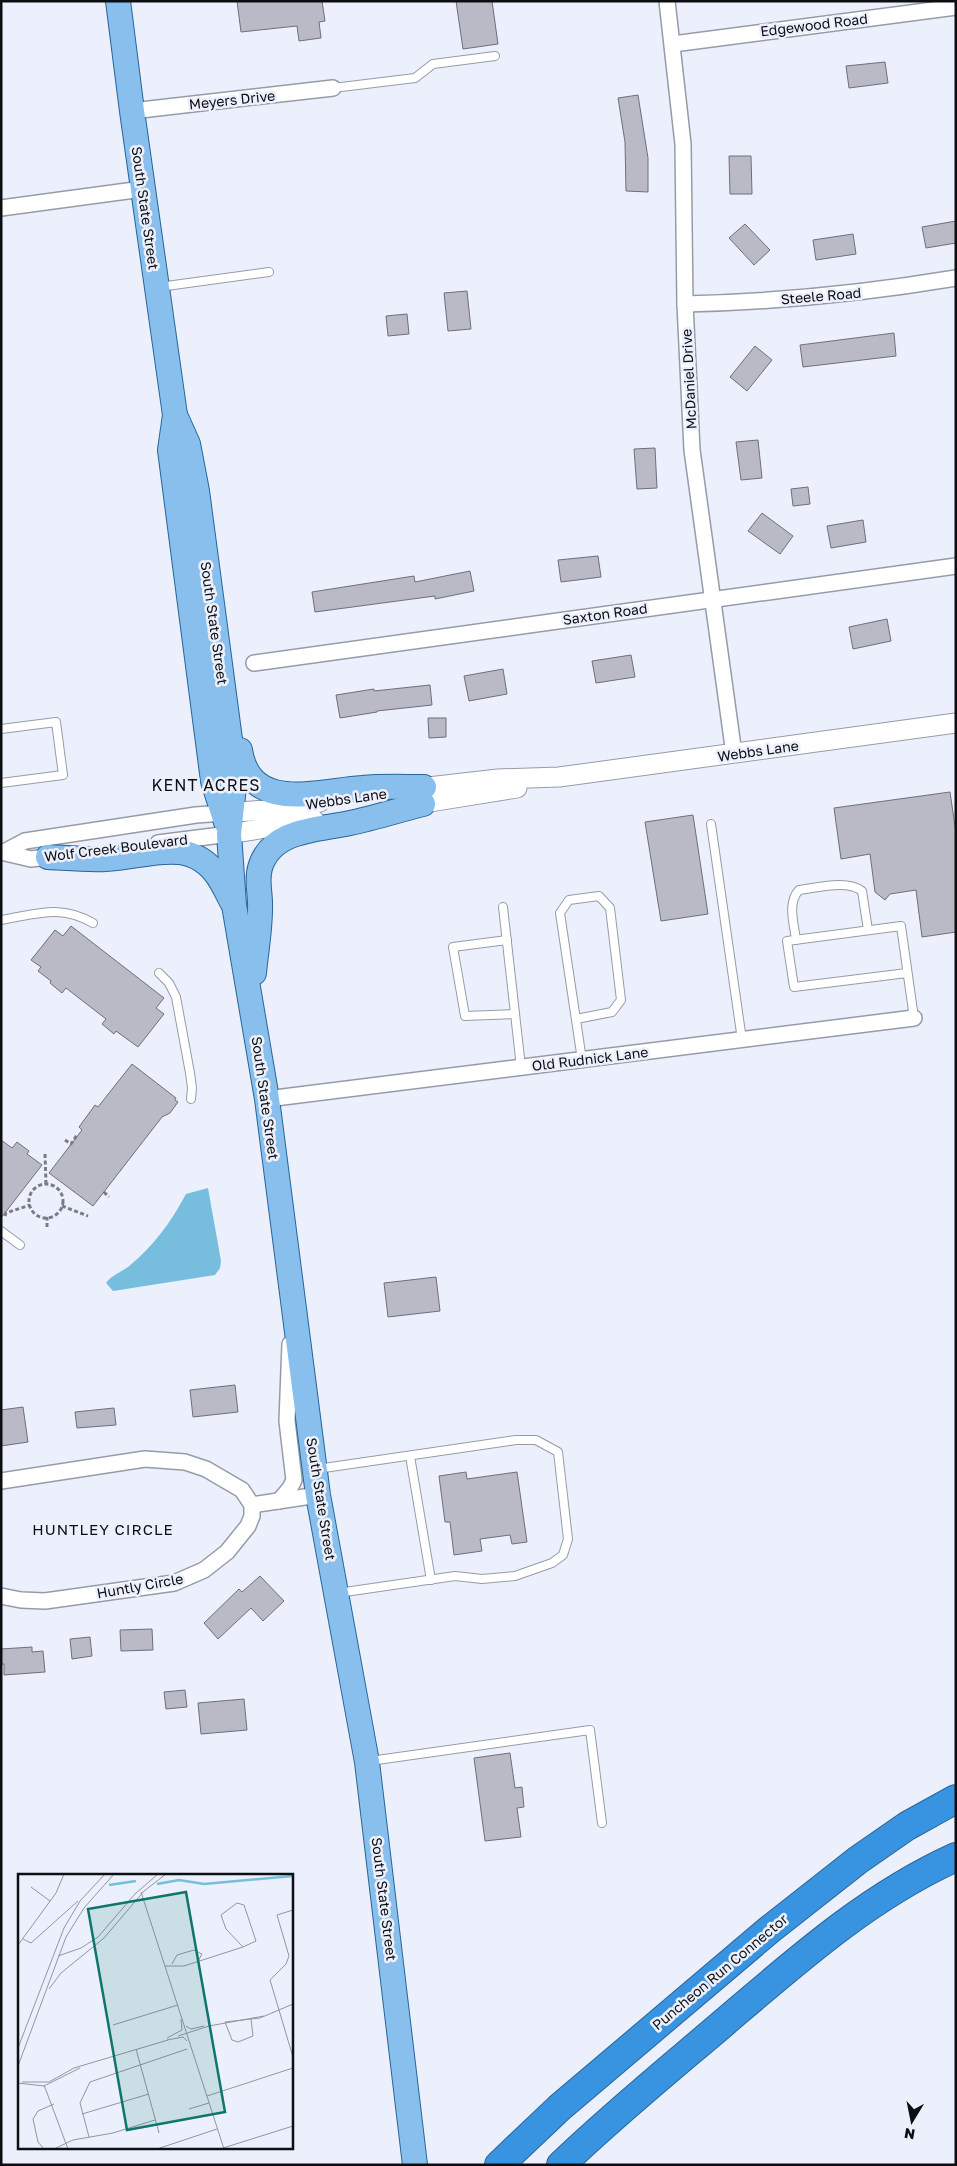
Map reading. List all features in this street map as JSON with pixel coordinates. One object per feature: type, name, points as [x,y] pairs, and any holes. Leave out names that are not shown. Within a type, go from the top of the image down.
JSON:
[{"type":"highway","name":"Puncheon Run Connector","points":[[499,2165],[558,2108],[769,1930],[858,1860],[907,1826],[956,1799]]},
{"type":"highway","points":[[561,2165],[643,2091],[835,1931],[873,1903],[910,1880],[956,1857]]},
{"type":"main road","name":"South State Street","points":[[118,1],[142,189],[175,415],[170,450],[213,780],[228,820]]},
{"type":"main road","name":"South State Street","points":[[175,415],[188,444],[208,579],[235,777],[228,820],[234,905],[267,1099],[318,1495],[366,1762],[415,2165]]},
{"type":"main road","points":[[208,579],[224,639],[242,764],[257,785],[268,790],[291,795],[362,788],[423,795]]},
{"type":"main road","points":[[251,1002],[260,908],[258,879],[263,859],[268,850],[301,832],[350,823],[423,795]]},
{"type":"main road","points":[[48,857],[106,859],[177,850],[199,859],[210,867],[217,875],[234,905]]},
{"type":"street","name":"McDaniel Drive","points":[[667,1],[683,144],[685,304],[692,450],[714,598],[734,754]]},
{"type":"street","name":"Edgewood Road","points":[[673,44],[956,6]]},
{"type":"street","name":"Meyers Drive","points":[[132,111],[333,88]]},
{"type":"street","points":[[1,208],[142,189]]},
{"type":"street","name":"Steele Road","points":[[685,304],[786,299],[880,290],[956,278]]},
{"type":"street","name":"Saxton Road","points":[[254,663],[956,566]]},
{"type":"street","name":"Webbs Lane","points":[[228,820],[423,795],[498,779],[559,777],[956,723]]},
{"type":"street","name":"Wolf Creek Boulevard","points":[[3,852],[25,841],[196,815],[228,820]]},
{"type":"street","name":"Wolf Creek Boulevard","points":[[3,852],[31,859],[48,857],[228,820]]},
{"type":"street","name":"Old Rudnick Lane","points":[[267,1099],[914,1018]]},
{"type":"street","points":[[279,1501],[294,1480],[287,1421],[292,1292]]},
{"type":"street","points":[[1,1481],[145,1459],[164,1459],[206,1468],[242,1490],[252,1505],[318,1495]]},
{"type":"street","name":"Huntly Circle","points":[[1,1596],[21,1600],[45,1601],[174,1583],[204,1570],[227,1552],[248,1526],[252,1516],[252,1505]]},
{"type":"street","name":"Huntly Circle","points":[[1,1604],[21,1600]]},
{"type":"lane","points":[[333,88],[415,78],[433,64],[495,56]]},
{"type":"lane","points":[[157,287],[269,272]]},
{"type":"lane","points":[[1,729],[56,722],[63,775],[1,783]]},
{"type":"lane","points":[[711,824],[742,1040]]},
{"type":"lane","points":[[796,940],[792,904],[793,896],[799,890],[847,885],[856,887],[862,891],[868,930]]},
{"type":"lane","points":[[576,1018],[612,1012],[621,1000],[610,908],[599,896],[569,900],[560,913],[582,1060]]},
{"type":"lane","points":[[503,907],[521,1067]]},
{"type":"lane","points":[[1,920],[64,911],[80,915],[93,923]]},
{"type":"lane","points":[[908,973],[794,988],[787,941],[901,926],[908,973],[914,1018]]},
{"type":"lane","points":[[507,940],[453,947],[465,1016],[515,1014]]},
{"type":"lane","points":[[159,973],[169,984],[176,997],[190,1072],[191,1099]]},
{"type":"lane","points":[[1,1231],[20,1246]]},
{"type":"lane","points":[[315,1469],[516,1440],[536,1440],[558,1452],[568,1539],[563,1555],[552,1562],[515,1576],[482,1579],[455,1576],[336,1593]]},
{"type":"lane","points":[[410,1456],[431,1580]]},
{"type":"lane","points":[[366,1762],[590,1730],[602,1823]]},
{"type":"path","points":[[65,1140],[71,1144],[77,1135]]},
{"type":"path","points":[[45,1154],[46,1184]]},
{"type":"path","points":[[46,1184],[59,1190],[63,1200],[62,1206],[55,1214],[47,1217],[36,1214],[30,1205],[31,1192],[36,1187],[46,1184]]},
{"type":"path","points":[[104,1192],[109,1197]]},
{"type":"path","points":[[5,1216],[6,1213],[30,1205]]},
{"type":"path","points":[[62,1206],[88,1216]]},
{"type":"path","points":[[47,1217],[47,1227]]},
{"type":"water","points":[[208,1188],[221,1261],[220,1268],[215,1275],[113,1291],[106,1283],[128,1267],[153,1242],[168,1224],[186,1194]]},
{"type":"building","points":[[237,1],[322,1],[325,21],[319,22],[321,38],[299,41],[297,26],[241,32]]},
{"type":"building","points":[[456,1],[492,1],[498,44],[463,49]]},
{"type":"building","points":[[885,62],[888,83],[849,88],[846,66]]},
{"type":"building","points":[[638,95],[648,158],[648,192],[626,191],[625,142],[618,98]]},
{"type":"building","points":[[729,156],[751,156],[752,194],[730,194]]},
{"type":"building","points":[[956,221],[956,243],[926,248],[922,227]]},
{"type":"building","points":[[745,224],[770,250],[754,265],[729,238]]},
{"type":"building","points":[[853,234],[856,254],[816,260],[813,240]]},
{"type":"building","points":[[467,291],[471,329],[448,331],[444,293]]},
{"type":"building","points":[[407,314],[409,334],[388,336],[386,316]]},
{"type":"building","points":[[894,333],[896,356],[803,367],[800,345]]},
{"type":"building","points":[[755,346],[772,360],[747,391],[730,377]]},
{"type":"building","points":[[758,440],[762,478],[741,480],[736,442]]},
{"type":"building","points":[[655,448],[657,488],[637,489],[634,449]]},
{"type":"building","points":[[808,487],[810,504],[793,506],[791,489]]},
{"type":"building","points":[[762,513],[793,536],[780,554],[748,531]]},
{"type":"building","points":[[863,520],[866,542],[831,548],[827,526]]},
{"type":"building","points":[[598,556],[601,577],[561,582],[558,560]]},
{"type":"building","points":[[470,571],[474,591],[435,599],[435,596],[315,612],[312,592],[414,576],[415,582]]},
{"type":"building","points":[[887,619],[891,641],[853,649],[849,627]]},
{"type":"building","points":[[631,655],[635,677],[596,683],[592,661]]},
{"type":"building","points":[[503,669],[507,694],[469,701],[464,676]]},
{"type":"building","points":[[430,685],[432,705],[377,711],[340,718],[336,695],[374,689],[374,691]]},
{"type":"building","points":[[428,718],[446,718],[446,737],[429,738]]},
{"type":"building","points":[[950,792],[956,833],[956,932],[922,937],[916,890],[890,894],[885,900],[875,892],[870,854],[841,859],[834,808]]},
{"type":"building","points":[[693,815],[708,914],[661,921],[645,822]]},
{"type":"building","points":[[71,926],[164,998],[156,1008],[164,1014],[138,1047],[116,1031],[114,1034],[102,1024],[106,1019],[66,988],[62,993],[38,971],[41,967],[31,960],[55,930],[63,936]]},
{"type":"building","points":[[132,1064],[176,1098],[175,1100],[178,1102],[170,1113],[162,1117],[93,1206],[49,1173],[82,1130],[79,1127],[95,1105],[98,1107]]},
{"type":"building","points":[[1,1140],[12,1148],[17,1142],[29,1151],[27,1154],[42,1165],[1,1218]]},
{"type":"building","points":[[436,1277],[440,1311],[388,1317],[384,1283]]},
{"type":"building","points":[[235,1385],[238,1412],[193,1417],[190,1390]]},
{"type":"building","points":[[23,1407],[28,1442],[1,1446],[1,1410]]},
{"type":"building","points":[[114,1408],[116,1425],[77,1428],[75,1412]]},
{"type":"building","points":[[466,1472],[467,1479],[517,1472],[527,1542],[512,1544],[510,1535],[480,1539],[482,1551],[454,1555],[450,1522],[445,1522],[439,1476]]},
{"type":"building","points":[[260,1576],[284,1601],[263,1621],[251,1608],[218,1639],[204,1623],[239,1589],[242,1592]]},
{"type":"building","points":[[152,1629],[153,1650],[121,1651],[120,1630]]},
{"type":"building","points":[[90,1637],[92,1656],[72,1659],[70,1639]]},
{"type":"building","points":[[32,1647],[32,1652],[43,1651],[45,1672],[4,1675],[4,1664],[1,1664],[1,1649]]},
{"type":"building","points":[[185,1690],[187,1707],[166,1709],[164,1692]]},
{"type":"building","points":[[244,1699],[247,1730],[201,1734],[198,1703]]},
{"type":"building","points":[[510,1753],[515,1788],[522,1787],[524,1807],[517,1808],[521,1837],[485,1841],[474,1758]]},
{"type":"district","name":"KENT ACRES","points":[[206,785]]},
{"type":"district","name":"HUNTLEY CIRCLE","points":[[103,1530]]}]
